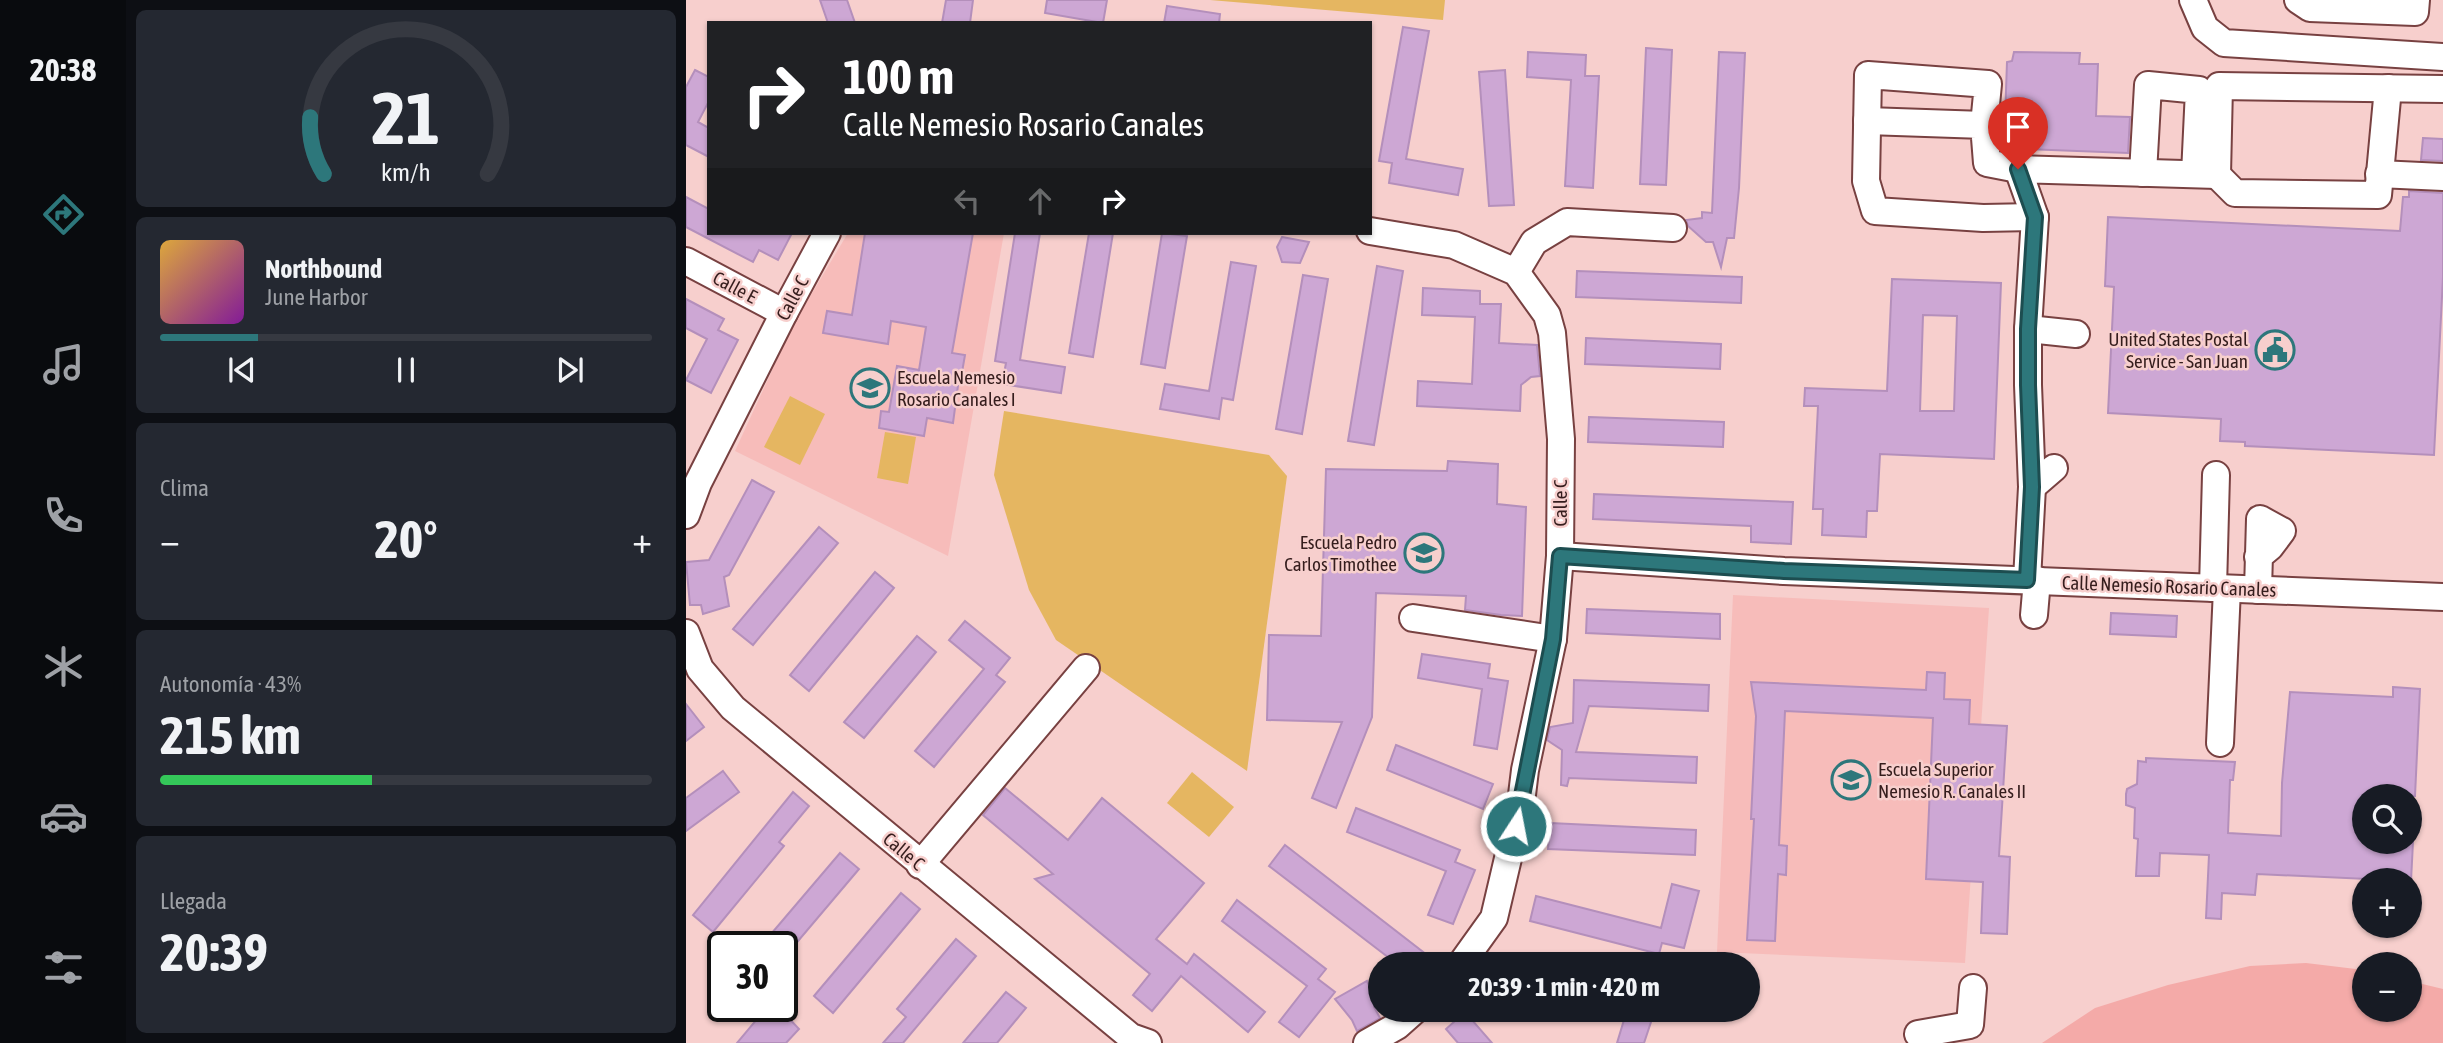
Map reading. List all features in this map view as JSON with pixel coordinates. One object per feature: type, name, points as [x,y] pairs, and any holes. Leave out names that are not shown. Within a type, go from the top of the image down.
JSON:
[{"type":"street","points":[[2193,0],[2205,28],[2224,43],[2443,57]]},
{"type":"street","points":[[2298,0],[2310,8],[2415,12],[2416,0]]},
{"type":"street","points":[[2035,217],[1983,218],[1875,211],[1866,181],[1868,75],[1988,84],[1984,125],[1987,163],[2018,169],[2206,175],[2235,193],[2378,195],[2388,88]]},
{"type":"street","points":[[2143,173],[2148,85],[2199,90],[2206,175]]},
{"type":"street","points":[[2206,175],[2219,86],[2443,89]]},
{"type":"street","points":[[1867,121],[1984,125]]},
{"type":"street","points":[[2018,169],[2035,217],[2028,329],[2034,615]]},
{"type":"street","points":[[2379,174],[2443,177]]},
{"type":"street","points":[[1372,231],[1454,245],[1516,272],[1534,242],[1567,222],[1673,228]]},
{"type":"street","name":"Calle C","points":[[686,515],[698,484],[826,235]]},
{"type":"street","name":"Calle E","points":[[686,261],[784,313]]},
{"type":"street","name":"Calle C","points":[[1470,952],[1494,918],[1521,803],[1525,771],[1553,639],[1560,556],[1560,439],[1552,332],[1547,315],[1516,272]]},
{"type":"street","points":[[2028,329],[2076,334]]},
{"type":"street","points":[[2032,487],[2054,468]]},
{"type":"street","points":[[2216,475],[2220,588],[2220,743]]},
{"type":"street","points":[[2258,590],[2258,557],[2271,525]]},
{"type":"street","name":"Calle Nemesio Rosario Canales","points":[[1560,556],[1784,571],[2443,597]]},
{"type":"street","points":[[1413,618],[1553,639]]},
{"type":"street","name":"Calle C","points":[[686,633],[700,668],[733,708],[1130,1038],[1148,1043]]},
{"type":"street","points":[[920,865],[1086,668]]},
{"type":"street","points":[[1918,1034],[1970,1025],[1973,988]]},
{"type":"street","points":[[1367,1043],[1402,1022]]},
{"type":"shaded area","points":[[1210,0],[1445,0],[1443,20]]},
{"type":"shaded area","name":"Escuela Nemesio Rosario Canales I","points":[[847,235],[1004,235],[948,556],[735,451],[793,325]]},
{"type":"shaded area","points":[[790,396],[825,414],[800,465],[764,447]]},
{"type":"shaded area","points":[[1004,411],[1269,455],[1287,476],[1247,771],[1056,640],[1029,590],[994,475]]},
{"type":"shaded area","points":[[885,432],[916,437],[908,484],[877,478]]},
{"type":"shaded area","name":"Escuela Superior Nemesio R. Canales II","points":[[1733,595],[1989,608],[1965,963],[1717,952]]},
{"type":"shaded area","points":[[1192,772],[1234,807],[1209,837],[1167,803]]},
{"type":"shaded area","points":[[2306,963],[2352,969],[2352,1022],[2422,1022],[2422,984],[2443,989],[2443,1043],[2042,1043],[2095,1008],[2168,985],[2250,966]]},
{"type":"building","points":[[820,0],[847,0],[854,21],[827,21]]},
{"type":"building","points":[[946,0],[973,0],[970,21],[942,21]]},
{"type":"building","points":[[1047,0],[1107,0],[1103,21],[1045,13]]},
{"type":"building","points":[[1167,6],[1220,14],[1219,21],[1164,21]]},
{"type":"building","points":[[1403,27],[1429,31],[1406,159],[1463,169],[1458,195],[1389,183],[1392,163],[1379,161]]},
{"type":"building","points":[[1646,48],[1672,50],[1666,185],[1640,184]]},
{"type":"building","points":[[1528,52],[1586,55],[1585,76],[1599,76],[1593,188],[1565,186],[1571,80],[1527,77]]},
{"type":"building","points":[[1719,52],[1745,53],[1734,238],[1727,238],[1721,267],[1713,242],[1706,242],[1688,226],[1686,220],[1702,218],[1702,212],[1712,213]]},
{"type":"building","points":[[2014,52],[2080,53],[2079,64],[2098,64],[2096,116],[2130,117],[2128,153],[2004,148],[2007,62],[2012,61]]},
{"type":"building","points":[[695,70],[707,76],[707,105],[698,122],[707,127],[707,156],[686,145],[686,87]]},
{"type":"building","points":[[1505,70],[1514,205],[1489,206],[1479,72]]},
{"type":"building","points":[[2423,138],[2443,139],[2443,161],[2421,160]]},
{"type":"building","name":"United States Postal Service - San Juan","points":[[2409,191],[2443,193],[2443,277],[2434,455],[2245,446],[2245,442],[2220,441],[2221,419],[2108,413],[2114,287],[2105,286],[2108,217],[2400,231],[2403,197],[2409,197]]},
{"type":"building","points":[[686,197],[707,208],[707,235],[791,235],[778,260],[759,250],[753,262],[686,227]]},
{"type":"building","points":[[865,235],[973,235],[952,353],[965,355],[953,423],[927,418],[924,436],[879,428],[881,411],[889,412],[897,366],[919,370],[926,327],[891,321],[888,344],[823,333],[827,311],[852,315]]},
{"type":"building","points":[[1015,235],[1040,235],[1020,360],[1065,367],[1061,393],[1002,384],[1006,363],[995,361]]},
{"type":"building","points":[[1089,235],[1113,235],[1093,357],[1069,353]]},
{"type":"building","points":[[1162,235],[1187,236],[1165,368],[1141,364]]},
{"type":"building","points":[[1282,237],[1309,242],[1300,263],[1282,262],[1277,247]]},
{"type":"building","points":[[1231,262],[1256,266],[1233,400],[1222,398],[1219,419],[1160,409],[1165,384],[1209,391]]},
{"type":"building","points":[[1377,266],[1403,271],[1374,445],[1348,441]]},
{"type":"building","points":[[1577,271],[1742,277],[1741,303],[1576,297]]},
{"type":"building","points":[[1303,275],[1328,279],[1302,434],[1276,429]]},
{"type":"building","points":[[1892,279],[2001,283],[1994,459],[1880,454],[1877,511],[1867,511],[1866,537],[1822,535],[1823,509],[1813,509],[1818,406],[1804,406],[1805,388],[1887,391]],"holes":[[[1923,315],[1957,316],[1954,411],[1920,411]]]},
{"type":"building","points":[[1423,288],[1480,291],[1480,304],[1501,304],[1499,343],[1537,345],[1540,376],[1531,377],[1521,385],[1520,411],[1417,406],[1418,381],[1472,384],[1475,317],[1422,315]]},
{"type":"building","points":[[686,299],[724,319],[718,330],[738,340],[711,393],[686,380],[707,339],[686,328]]},
{"type":"building","points":[[1586,338],[1721,344],[1720,369],[1585,364]]},
{"type":"building","points":[[1589,417],[1724,422],[1723,447],[1588,442]]},
{"type":"building","name":"Escuela Pedro Carlos Timothee","points":[[1448,461],[1498,464],[1497,504],[1526,507],[1522,616],[1465,610],[1466,596],[1376,593],[1372,717],[1336,808],[1312,798],[1342,722],[1267,720],[1269,635],[1321,636],[1326,469],[1447,471]]},
{"type":"building","points":[[752,480],[774,492],[729,575],[724,577],[729,606],[703,614],[701,605],[690,605],[686,562],[709,560]]},
{"type":"building","points":[[1594,494],[1793,502],[1791,544],[1751,542],[1751,526],[1593,519]]},
{"type":"building","points":[[819,527],[838,543],[753,645],[733,629]]},
{"type":"building","points":[[875,572],[894,588],[809,691],[790,675]]},
{"type":"building","points":[[1587,609],[1720,614],[1720,639],[1586,633]]},
{"type":"building","points":[[2111,613],[2177,616],[2176,637],[2110,634]]},
{"type":"building","points":[[965,621],[1010,658],[996,675],[1005,682],[934,767],[915,751],[984,669],[949,640]]},
{"type":"building","points":[[917,636],[936,652],[864,738],[844,722]]},
{"type":"building","points":[[1422,654],[1490,664],[1488,678],[1508,681],[1497,749],[1474,745],[1482,689],[1418,678]]},
{"type":"building","points":[[1927,672],[1945,673],[1944,699],[1970,700],[1969,724],[2007,726],[1999,856],[2010,857],[2007,934],[1981,933],[1983,882],[1926,879],[1933,718],[1785,711],[1779,845],[1787,846],[1786,875],[1778,874],[1775,941],[1747,940],[1754,819],[1751,819],[1756,716],[1751,682],[1926,690]]},
{"type":"building","points":[[1574,680],[1709,685],[1708,711],[1589,706],[1576,752],[1697,757],[1696,783],[1569,778],[1567,786],[1561,785],[1562,750],[1547,740],[1550,727],[1573,723]]},
{"type":"building","points":[[2393,687],[2420,689],[2416,784],[2352,784],[2352,854],[2412,854],[2412,868],[2352,868],[2352,878],[2257,874],[2255,895],[2222,893],[2221,919],[2206,918],[2209,855],[2160,853],[2159,876],[2136,876],[2138,839],[2134,838],[2135,808],[2126,805],[2126,794],[2127,789],[2137,784],[2138,761],[2146,762],[2146,758],[2235,762],[2233,780],[2230,780],[2228,833],[2281,836],[2282,783],[2290,692],[2393,697]]},
{"type":"building","points":[[686,704],[704,727],[686,741]]},
{"type":"building","points":[[1396,745],[1493,784],[1483,809],[1387,770]]},
{"type":"building","points":[[723,771],[739,792],[686,831],[686,798]]},
{"type":"building","points":[[1005,788],[1068,840],[1102,798],[1204,883],[1156,939],[1187,964],[1194,954],[1265,1012],[1248,1032],[1181,976],[1152,1011],[1133,995],[1150,974],[1035,879],[1053,874],[983,815]]},
{"type":"building","points":[[793,792],[809,806],[779,842],[784,846],[714,931],[693,915]]},
{"type":"building","points":[[1356,808],[1460,850],[1455,862],[1475,870],[1453,924],[1428,915],[1446,871],[1347,832]]},
{"type":"building","points":[[1550,823],[1696,830],[1695,855],[1548,849]]},
{"type":"building","points":[[1285,845],[1423,952],[1381,952],[1269,866]]},
{"type":"building","points":[[840,853],[859,869],[798,941],[798,931],[774,931]]},
{"type":"building","points":[[1672,884],[1699,891],[1684,948],[1662,943],[1660,952],[1651,952],[1530,921],[1536,896],[1661,928]]},
{"type":"building","points":[[901,893],[920,909],[833,1013],[814,996]]},
{"type":"building","points":[[1237,900],[1326,969],[1318,979],[1335,992],[1299,1037],[1279,1022],[1307,986],[1222,921]]},
{"type":"building","points":[[956,939],[976,956],[903,1043],[883,1043],[906,1017],[897,1009]]},
{"type":"building","points":[[1367,981],[1368,1022],[1373,1022],[1357,1031],[1352,1020],[1335,999]]},
{"type":"building","points":[[1006,992],[1026,1008],[997,1043],[963,1043]]},
{"type":"building","points":[[755,1022],[792,1022],[799,1029],[786,1043],[737,1043]]},
{"type":"building","points":[[1454,1022],[1474,1022],[1492,1043],[1458,1043],[1446,1029]]},
{"type":"building","points":[[1623,1022],[1651,1022],[1644,1043],[1617,1043]]},
{"type":"place","name":"United States Postal Service - San Juan","points":[[2275,350]]},
{"type":"place","name":"Escuela Nemesio Rosario Canales I","points":[[870,388]]},
{"type":"place","name":"Escuela Pedro Carlos Timothee","points":[[1424,553]]},
{"type":"place","name":"Escuela Superior Nemesio R. Canales II","points":[[1851,780]]},
{"type":"route","points":[[1516,826],[1553,639],[1560,556],[1784,571],[2027,580],[2032,487],[2028,329],[2035,217],[2018,169]]}]
